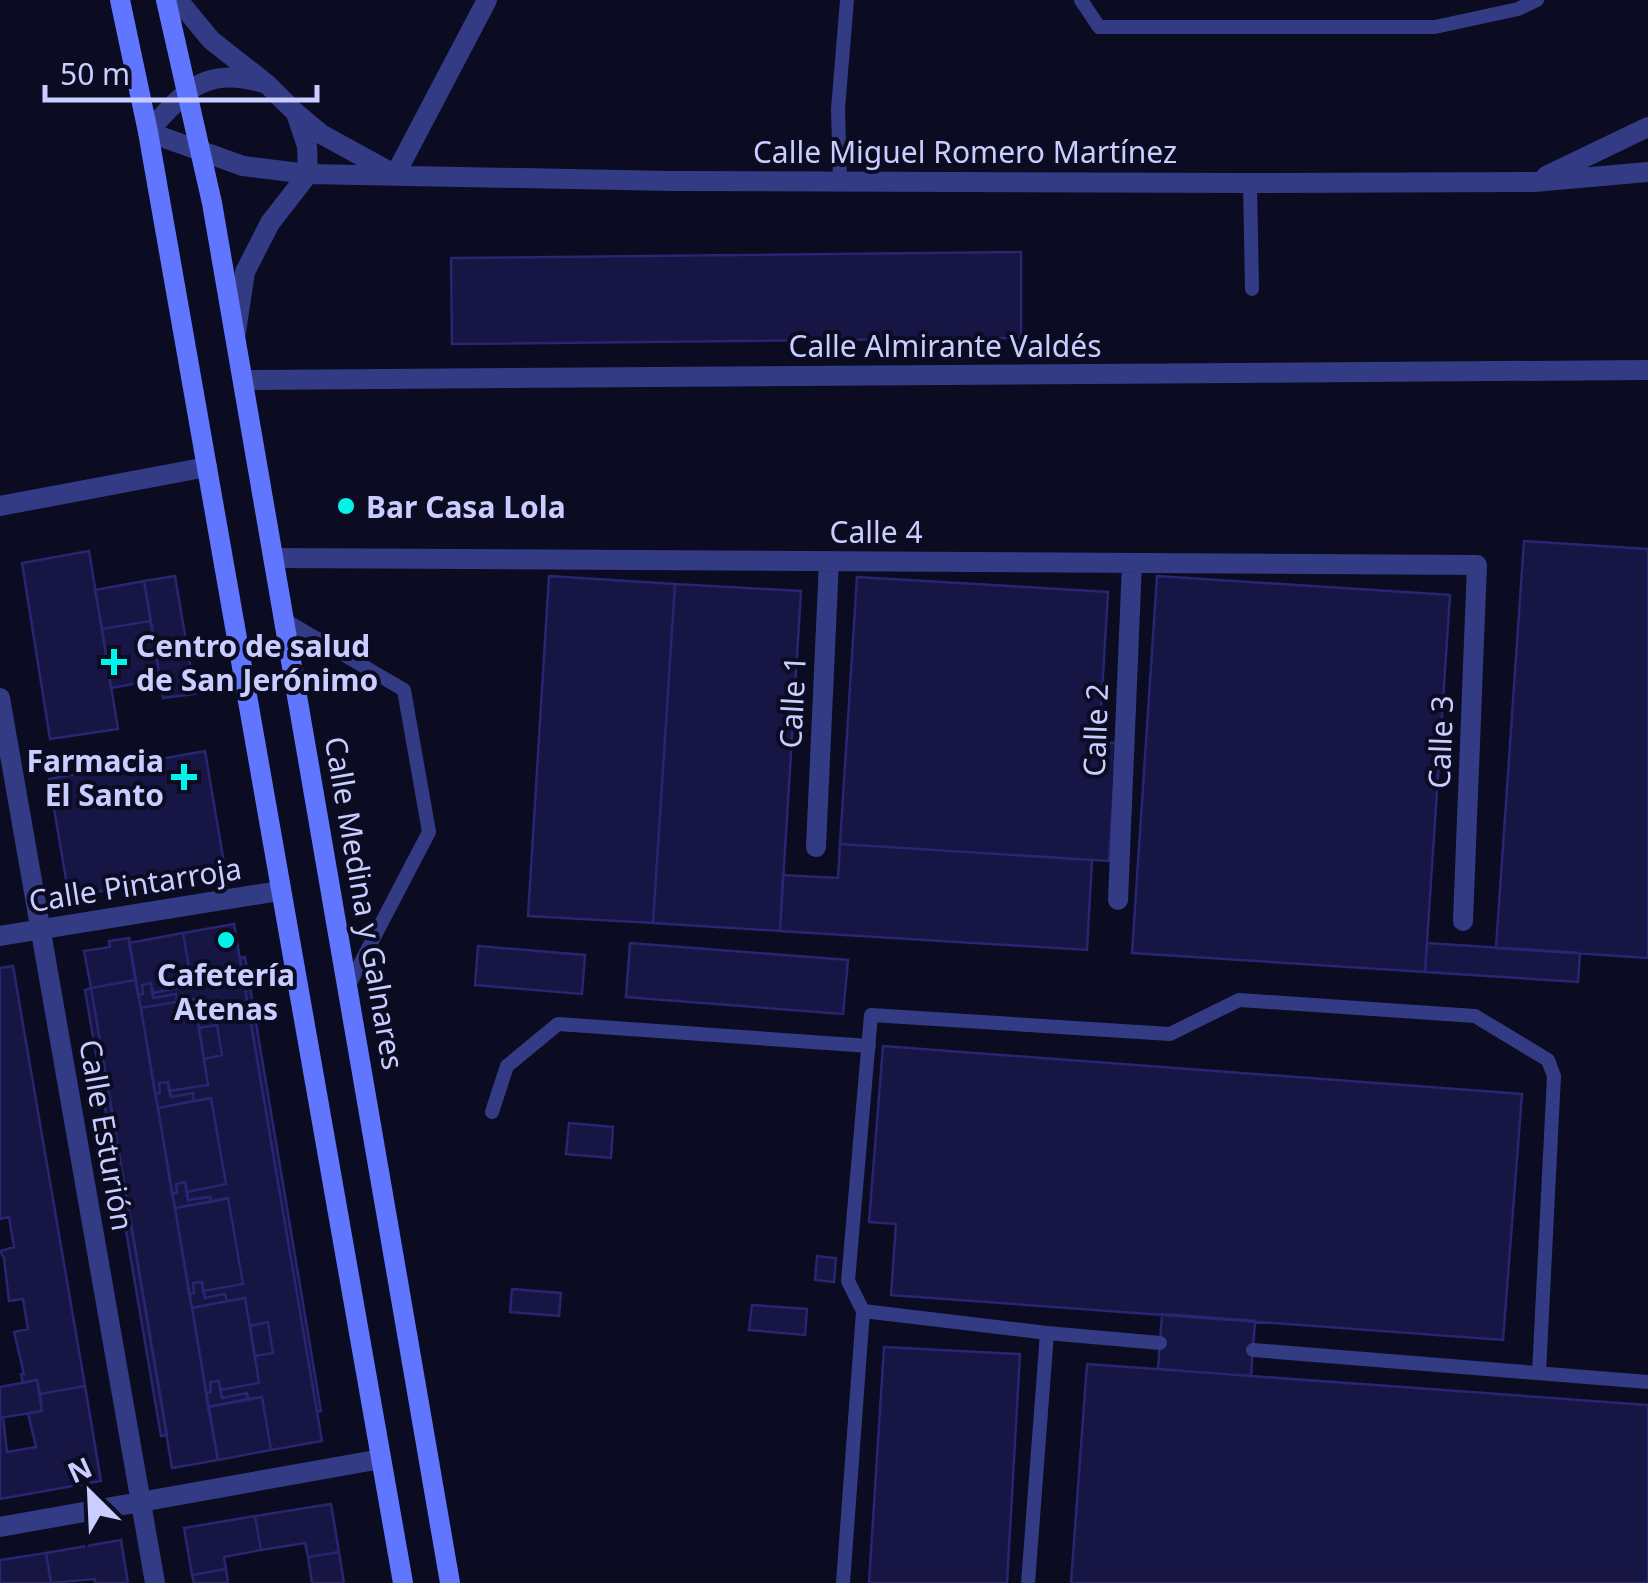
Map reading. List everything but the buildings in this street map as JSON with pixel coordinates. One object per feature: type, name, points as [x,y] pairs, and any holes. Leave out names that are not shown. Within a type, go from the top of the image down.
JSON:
[{"type":"main road","points":[[120,0],[148,132],[403,1583]]},
{"type":"main road","name":"Calle Medina y Galnares","points":[[166,0],[201,152],[275,558],[450,1583]]},
{"type":"street","points":[[178,0],[211,40],[267,84]]},
{"type":"street","points":[[396,176],[487,0]]},
{"type":"street","points":[[148,132],[187,90],[216,77],[240,76],[267,84]]},
{"type":"street","name":"Calle Miguel Romero Martínez","points":[[267,84],[321,134],[396,176]]},
{"type":"street","points":[[235,339],[245,272],[270,223],[308,174],[306,146],[296,112]]},
{"type":"street","points":[[1534,182],[1648,127]]},
{"type":"street","name":"Calle Miguel Romero Martínez","points":[[148,132],[243,166],[308,174],[1250,183],[1534,182],[1648,172]]},
{"type":"street","name":"Calle Almirante Valdés","points":[[242,380],[1648,370]]},
{"type":"street","points":[[0,506],[207,467]]},
{"type":"street","name":"Calle 4","points":[[275,558],[1477,565]]},
{"type":"street","name":"Calle 1","points":[[816,846],[828,561]]},
{"type":"street","name":"Calle 2","points":[[1118,900],[1132,563]]},
{"type":"street","name":"Calle 3","points":[[1463,922],[1477,565]]},
{"type":"street","name":"Calle Esturión","points":[[0,698],[154,1583]]},
{"type":"street","name":"Calle Pintarroja","points":[[0,936],[279,891]]},
{"type":"street","points":[[0,1526],[381,1458]]},
{"type":"lane","points":[[840,180],[838,108],[847,0]]},
{"type":"lane","points":[[1081,0],[1099,28],[1435,27],[1518,9],[1537,0]]},
{"type":"lane","points":[[1250,183],[1252,289]]},
{"type":"lane","points":[[284,620],[404,690],[408,708],[429,832],[349,985]]},
{"type":"lane","points":[[843,1583],[863,1312],[848,1281],[872,1015],[1170,1034],[1239,1000],[1475,1016],[1548,1060],[1554,1076],[1539,1373]]},
{"type":"lane","points":[[492,1112],[506,1066],[558,1024],[869,1046]]},
{"type":"lane","points":[[863,1312],[1160,1342]]},
{"type":"lane","points":[[1028,1583],[1047,1333]]},
{"type":"lane","points":[[1253,1350],[1648,1382]]},
{"type":"place","name":"Bar Casa Lola","points":[[346,506]]},
{"type":"place","name":"Centro de salud de San Jerónimo","points":[[114,662]]},
{"type":"place","name":"Farmacia El Santo","points":[[184,777]]},
{"type":"place","name":"Cafetería Atenas","points":[[226,940]]}]
